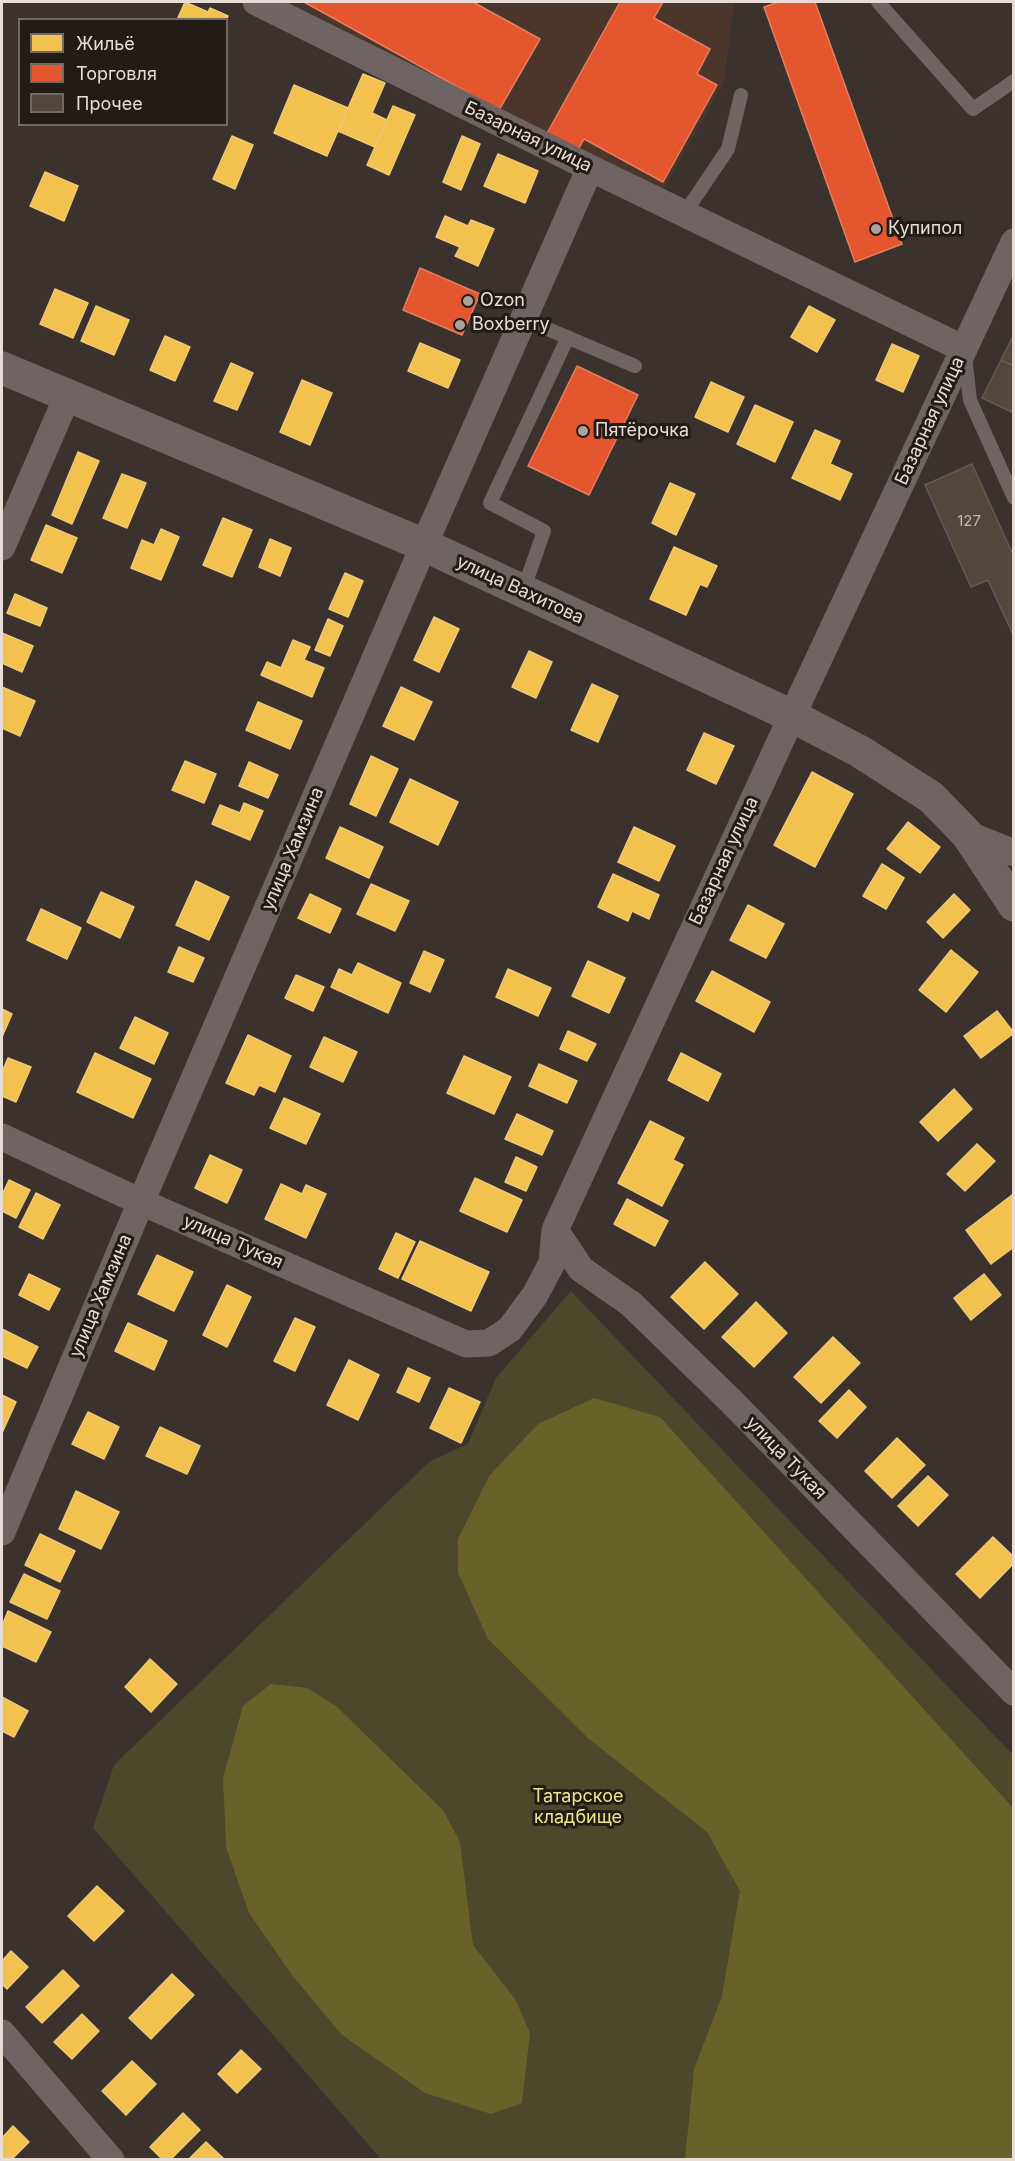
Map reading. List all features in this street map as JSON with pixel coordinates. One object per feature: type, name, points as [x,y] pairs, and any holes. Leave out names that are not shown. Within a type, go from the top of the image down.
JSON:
[{"type":"street","name":"Базарная улица","points":[[256,2],[590,168],[963,349]]},
{"type":"street","name":"улица Хамзина","points":[[2,1532],[141,1202],[424,545],[590,168]]},
{"type":"street","name":"Базарная улица","points":[[466,1344],[489,1343],[510,1329],[535,1295],[552,1263],[555,1230],[1014,242]]},
{"type":"street","name":"улица Вахитова","points":[[2,368],[424,545],[792,716],[859,751],[931,797],[967,834],[1014,853]]},
{"type":"street","points":[[2,547],[67,397]]},
{"type":"street","points":[[967,834],[1014,905]]},
{"type":"street","name":"улица Тукая","points":[[2,1137],[141,1202],[466,1344]]},
{"type":"street","name":"улица Тукая","points":[[555,1230],[581,1269],[631,1304],[732,1402],[1014,1692]]},
{"type":"street","points":[[2,2033],[111,2160]]},
{"type":"lane","points":[[878,2],[973,109],[1014,81]]},
{"type":"lane","points":[[684,214],[728,149],[741,95]]},
{"type":"lane","points":[[524,319],[634,366]]},
{"type":"lane","points":[[523,591],[544,531],[490,502],[568,337]]},
{"type":"lane","points":[[963,349],[970,400],[1014,498]]},
{"type":"lane","points":[[967,834],[1014,840]]},
{"type":"shaded area","points":[[270,2],[734,2],[724,83],[659,197]]},
{"type":"shaded area","points":[[594,1398],[660,1417],[1013,1808],[1013,2159],[685,2159],[694,2069],[722,1996],[740,1891],[707,1832],[589,1739],[488,1639],[458,1573],[458,1539],[489,1476],[538,1424]]},
{"type":"shaded area","points":[[271,1684],[307,1688],[336,1706],[443,1810],[460,1842],[473,1945],[515,1999],[530,2033],[522,2103],[491,2114],[425,2093],[342,2035],[292,1975],[249,1913],[226,1847],[223,1778],[243,1706]]},
{"type":"green space","name":"Татарское кладбище","points":[[571,1291],[1013,1755],[1013,2159],[381,2159],[93,1828],[114,1765],[430,1461],[468,1444],[496,1378]]},
{"type":"building: Жильё","points":[[185,2],[208,12],[205,18],[178,18]]},
{"type":"building: Жильё","points":[[210,8],[228,16],[227,18],[205,18]]},
{"type":"building: Жильё","points":[[363,74],[385,83],[372,113],[387,120],[375,147],[338,131]]},
{"type":"building: Жильё","points":[[294,85],[348,108],[327,156],[274,133]]},
{"type":"building: Жильё","points":[[393,106],[415,115],[389,175],[367,165]]},
{"type":"building: Жильё","points":[[232,136],[253,145],[235,189],[213,179]]},
{"type":"building: Жильё","points":[[462,136],[480,144],[461,190],[443,182]]},
{"type":"building: Жильё","points":[[498,154],[538,171],[525,203],[484,186]]},
{"type":"building: Жильё","points":[[45,172],[78,186],[64,221],[30,206]]},
{"type":"building: Жильё","points":[[445,216],[468,226],[471,220],[494,229],[478,266],[455,256],[460,247],[436,237]]},
{"type":"building: Жильё","points":[[55,289],[88,303],[73,338],[40,324]]},
{"type":"building: Жильё","points":[[96,306],[129,320],[114,355],[81,341]]},
{"type":"building: Жильё","points":[[809,306],[835,320],[817,352],[791,337]]},
{"type":"building: Жильё","points":[[165,336],[190,347],[175,381],[150,370]]},
{"type":"building: Жильё","points":[[420,343],[460,360],[448,388],[408,371]]},
{"type":"building: Жильё","points":[[892,344],[919,356],[903,392],[876,380]]},
{"type":"building: Жильё","points":[[231,363],[253,373],[237,410],[214,401]]},
{"type":"building: Жильё","points":[[302,380],[332,393],[310,445],[280,432]]},
{"type":"building: Жильё","points":[[711,382],[744,397],[728,432],[695,417]]},
{"type":"building: Жильё","points":[[755,405],[793,422],[775,462],[737,444]]},
{"type":"building: Жильё","points":[[815,430],[840,441],[830,464],[852,474],[840,500],[792,478]]},
{"type":"building: Жильё","points":[[78,452],[99,461],[72,524],[52,515]]},
{"type":"building: Жильё","points":[[122,474],[146,483],[127,528],[103,518]]},
{"type":"building: Жильё","points":[[670,483],[695,494],[676,535],[652,523]]},
{"type":"building: Жильё","points":[[223,518],[252,530],[232,577],[203,565]]},
{"type":"building: Жильё","points":[[46,525],[77,538],[62,573],[31,560]]},
{"type":"building: Жильё","points":[[161,529],[179,537],[161,580],[131,568],[142,540],[154,545]]},
{"type":"building: Жильё","points":[[270,539],[291,548],[280,576],[259,567]]},
{"type":"building: Жильё","points":[[674,547],[717,566],[707,587],[700,584],[686,615],[650,599]]},
{"type":"building: Жильё","points":[[345,573],[363,581],[348,617],[329,609]]},
{"type":"building: Жильё","points":[[15,594],[47,608],[40,626],[7,613]]},
{"type":"building: Жильё","points":[[434,617],[459,629],[439,672],[414,660]]},
{"type":"building: Жильё","points":[[328,619],[343,626],[330,656],[315,650]]},
{"type":"building: Жильё","points":[[2,633],[33,646],[22,672],[2,663]]},
{"type":"building: Жильё","points":[[293,640],[310,647],[304,660],[324,668],[312,697],[261,675],[267,662],[281,668]]},
{"type":"building: Жильё","points":[[529,651],[552,662],[536,698],[512,687]]},
{"type":"building: Жильё","points":[[592,684],[618,696],[598,742],[571,730]]},
{"type":"building: Жильё","points":[[2,687],[35,701],[20,736],[2,728]]},
{"type":"building: Жильё","points":[[401,687],[432,702],[414,740],[383,726]]},
{"type":"building: Жильё","points":[[258,702],[302,721],[290,749],[246,730]]},
{"type":"building: Жильё","points":[[704,733],[734,746],[716,784],[687,770]]},
{"type":"building: Жильё","points":[[371,756],[398,769],[376,816],[350,804]]},
{"type":"building: Жильё","points":[[185,761],[216,774],[204,803],[172,790]]},
{"type":"building: Жильё","points":[[249,762],[278,775],[268,798],[239,786]]},
{"type":"building: Жильё","points":[[812,772],[853,794],[815,867],[774,845]]},
{"type":"building: Жильё","points":[[410,779],[458,802],[438,845],[390,822]]},
{"type":"building: Жильё","points":[[244,803],[263,811],[250,840],[212,824],[220,805],[240,813]]},
{"type":"building: Жильё","points":[[908,822],[940,847],[920,873],[887,849]]},
{"type":"building: Жильё","points":[[340,827],[383,847],[369,878],[326,858]]},
{"type":"building: Жильё","points":[[634,827],[675,846],[659,881],[618,862]]},
{"type":"building: Жильё","points":[[882,864],[904,878],[886,909],[863,896]]},
{"type":"building: Жильё","points":[[613,874],[659,895],[649,919],[632,911],[628,921],[598,907]]},
{"type":"building: Жильё","points":[[196,881],[229,897],[209,940],[176,925]]},
{"type":"building: Жильё","points":[[371,884],[409,901],[395,931],[357,914]]},
{"type":"building: Жильё","points":[[101,892],[134,907],[120,938],[87,922]]},
{"type":"building: Жильё","points":[[310,894],[341,909],[330,933],[298,918]]},
{"type":"building: Жильё","points":[[954,894],[970,910],[943,938],[927,922]]},
{"type":"building: Жильё","points":[[748,905],[784,924],[766,958],[730,940]]},
{"type":"building: Жильё","points":[[41,909],[81,928],[67,959],[27,940]]},
{"type":"building: Жильё","points":[[179,947],[204,958],[193,982],[168,972]]},
{"type":"building: Жильё","points":[[951,950],[978,972],[946,1012],[919,990]]},
{"type":"building: Жильё","points":[[424,951],[444,960],[430,992],[410,983]]},
{"type":"building: Жильё","points":[[588,961],[625,978],[609,1013],[572,996]]},
{"type":"building: Жильё","points":[[358,963],[401,983],[388,1013],[331,987],[339,969],[352,975]]},
{"type":"building: Жильё","points":[[508,969],[551,988],[538,1016],[496,997]]},
{"type":"building: Жильё","points":[[712,971],[770,1002],[754,1032],[696,1001]]},
{"type":"building: Жильё","points":[[296,975],[324,987],[313,1011],[285,998]]},
{"type":"building: Жильё","points":[[2,1009],[12,1014],[2,1037]]},
{"type":"building: Жильё","points":[[997,1011],[1014,1033],[981,1058],[964,1036]]},
{"type":"building: Жильё","points":[[135,1017],[168,1033],[154,1064],[120,1048]]},
{"type":"building: Жильё","points":[[568,1031],[596,1044],[587,1061],[560,1049]]},
{"type":"building: Жильё","points":[[248,1035],[291,1056],[275,1092],[259,1085],[254,1095],[226,1083]]},
{"type":"building: Жильё","points":[[324,1037],[357,1052],[343,1082],[310,1067]]},
{"type":"building: Жильё","points":[[95,1053],[151,1079],[133,1118],[77,1092]]},
{"type":"building: Жильё","points":[[681,1053],[721,1074],[708,1101],[668,1080]]},
{"type":"building: Жильё","points":[[464,1056],[511,1077],[494,1114],[447,1093]]},
{"type":"building: Жильё","points":[[8,1058],[31,1067],[16,1102],[2,1096],[2,1072]]},
{"type":"building: Жильё","points":[[539,1064],[577,1081],[567,1103],[529,1086]]},
{"type":"building: Жильё","points":[[954,1089],[972,1109],[938,1141],[920,1122]]},
{"type":"building: Жильё","points":[[284,1098],[320,1114],[306,1144],[270,1128]]},
{"type":"building: Жильё","points":[[517,1114],[553,1131],[542,1155],[505,1139]]},
{"type":"building: Жильё","points":[[650,1121],[684,1138],[673,1160],[683,1165],[662,1206],[618,1183]]},
{"type":"building: Жильё","points":[[977,1144],[995,1161],[965,1191],[947,1174]]},
{"type":"building: Жильё","points":[[210,1155],[242,1170],[227,1203],[195,1188]]},
{"type":"building: Жильё","points":[[516,1157],[537,1167],[526,1191],[505,1182]]},
{"type":"building: Жильё","points":[[475,1178],[522,1200],[507,1232],[460,1211]]},
{"type":"building: Жильё","points":[[9,1180],[30,1190],[16,1218],[2,1211],[2,1195]]},
{"type":"building: Жильё","points":[[281,1184],[302,1194],[306,1185],[326,1194],[306,1238],[265,1219]]},
{"type":"building: Жильё","points":[[36,1193],[60,1205],[43,1239],[19,1227]]},
{"type":"building: Жильё","points":[[1012,1195],[1014,1247],[991,1264],[966,1230]]},
{"type":"building: Жильё","points":[[627,1199],[668,1221],[655,1246],[614,1224]]},
{"type":"building: Жильё","points":[[396,1233],[415,1242],[398,1278],[379,1269]]},
{"type":"building: Жильё","points":[[420,1241],[489,1272],[471,1311],[402,1279]]},
{"type":"building: Жильё","points":[[157,1255],[193,1272],[174,1311],[138,1294]]},
{"type":"building: Жильё","points":[[705,1262],[738,1294],[704,1329],[671,1297]]},
{"type":"building: Жильё","points":[[29,1274],[60,1289],[49,1310],[19,1295]]},
{"type":"building: Жильё","points":[[984,1274],[1001,1295],[971,1320],[954,1298]]},
{"type":"building: Жильё","points":[[227,1285],[251,1297],[227,1347],[203,1335]]},
{"type":"building: Жильё","points":[[756,1302],[787,1333],[754,1367],[722,1337]]},
{"type":"building: Жильё","points":[[295,1318],[315,1327],[295,1371],[274,1361]]},
{"type":"building: Жильё","points":[[128,1323],[167,1341],[154,1370],[115,1351]]},
{"type":"building: Жильё","points":[[2,1329],[38,1347],[27,1368],[2,1356]]},
{"type":"building: Жильё","points":[[833,1337],[860,1363],[821,1403],[794,1377]]},
{"type":"building: Жильё","points":[[349,1360],[379,1375],[358,1420],[327,1405]]},
{"type":"building: Жильё","points":[[408,1368],[430,1378],[419,1402],[397,1392]]},
{"type":"building: Жильё","points":[[449,1388],[480,1402],[461,1443],[430,1428]]},
{"type":"building: Жильё","points":[[849,1390],[866,1407],[837,1438],[819,1421]]},
{"type":"building: Жильё","points":[[2,1395],[16,1402],[2,1433]]},
{"type":"building: Жильё","points":[[88,1412],[119,1427],[104,1459],[72,1444]]},
{"type":"building: Жильё","points":[[160,1427],[200,1446],[187,1474],[146,1456]]},
{"type":"building: Жильё","points":[[897,1438],[925,1465],[892,1498],[865,1471]]},
{"type":"building: Жильё","points":[[928,1476],[948,1495],[918,1526],[898,1506]]},
{"type":"building: Жильё","points":[[76,1491],[119,1512],[101,1549],[59,1529]]},
{"type":"building: Жильё","points":[[40,1534],[75,1551],[60,1582],[25,1565]]},
{"type":"building: Жильё","points":[[993,1537],[1014,1557],[1014,1563],[980,1598],[956,1574]]},
{"type":"building: Жильё","points":[[24,1574],[60,1591],[47,1619],[10,1602]]},
{"type":"building: Жильё","points":[[8,1611],[51,1632],[36,1662],[2,1646],[2,1626]]},
{"type":"building: Жильё","points":[[150,1659],[177,1684],[151,1712],[125,1687]]},
{"type":"building: Жильё","points":[[2,1697],[28,1711],[14,1737],[2,1731]]},
{"type":"building: Жильё","points":[[97,1886],[124,1911],[94,1941],[68,1916]]},
{"type":"building: Жильё","points":[[11,1951],[28,1967],[7,1989],[2,1984],[2,1961]]},
{"type":"building: Жильё","points":[[63,1970],[79,1986],[42,2023],[26,2007]]},
{"type":"building: Жильё","points":[[172,1974],[194,1995],[151,2039],[129,2018]]},
{"type":"building: Жильё","points":[[82,2014],[99,2031],[72,2059],[54,2042]]},
{"type":"building: Жильё","points":[[241,2050],[261,2069],[237,2093],[218,2074]]},
{"type":"building: Жильё","points":[[132,2061],[156,2084],[126,2115],[102,2091]]},
{"type":"building: Жильё","points":[[183,2113],[200,2130],[170,2160],[163,2160],[150,2147]]},
{"type":"building: Жильё","points":[[13,2126],[29,2142],[11,2160],[2,2160],[2,2138]]},
{"type":"building: Жильё","points":[[206,2142],[223,2158],[188,2160]]},
{"type":"building: Торговля","points":[[304,2],[473,2],[540,39],[499,110]]},
{"type":"building: Торговля","points":[[620,2],[663,2],[654,18],[710,49],[697,74],[717,85],[663,182],[584,139],[577,152],[546,135]]},
{"type":"building: Торговля","points":[[779,2],[815,2],[902,244],[855,262],[764,7]]},
{"type":"building: Торговля","points":[[420,268],[480,294],[462,335],[403,310]]},
{"type":"building: Торговля","name":"Пятёрочка","points":[[577,366],[638,395],[589,495],[528,466]]},
{"type":"building: Прочее","points":[[1014,334],[1014,366],[1001,360]]},
{"type":"building: Прочее","points":[[1001,360],[1014,366],[1014,413],[982,398]]},
{"type":"building: Прочее","points":[[972,464],[1014,557],[1014,637],[988,580],[971,587],[925,485]]},
{"type":"place","name":"Купипол","points":[[876,229]]},
{"type":"place","name":"Ozon","points":[[468,301]]},
{"type":"place","name":"Boxberry","points":[[460,325]]},
{"type":"place","name":"Пятёрочка","points":[[583,431]]}]
